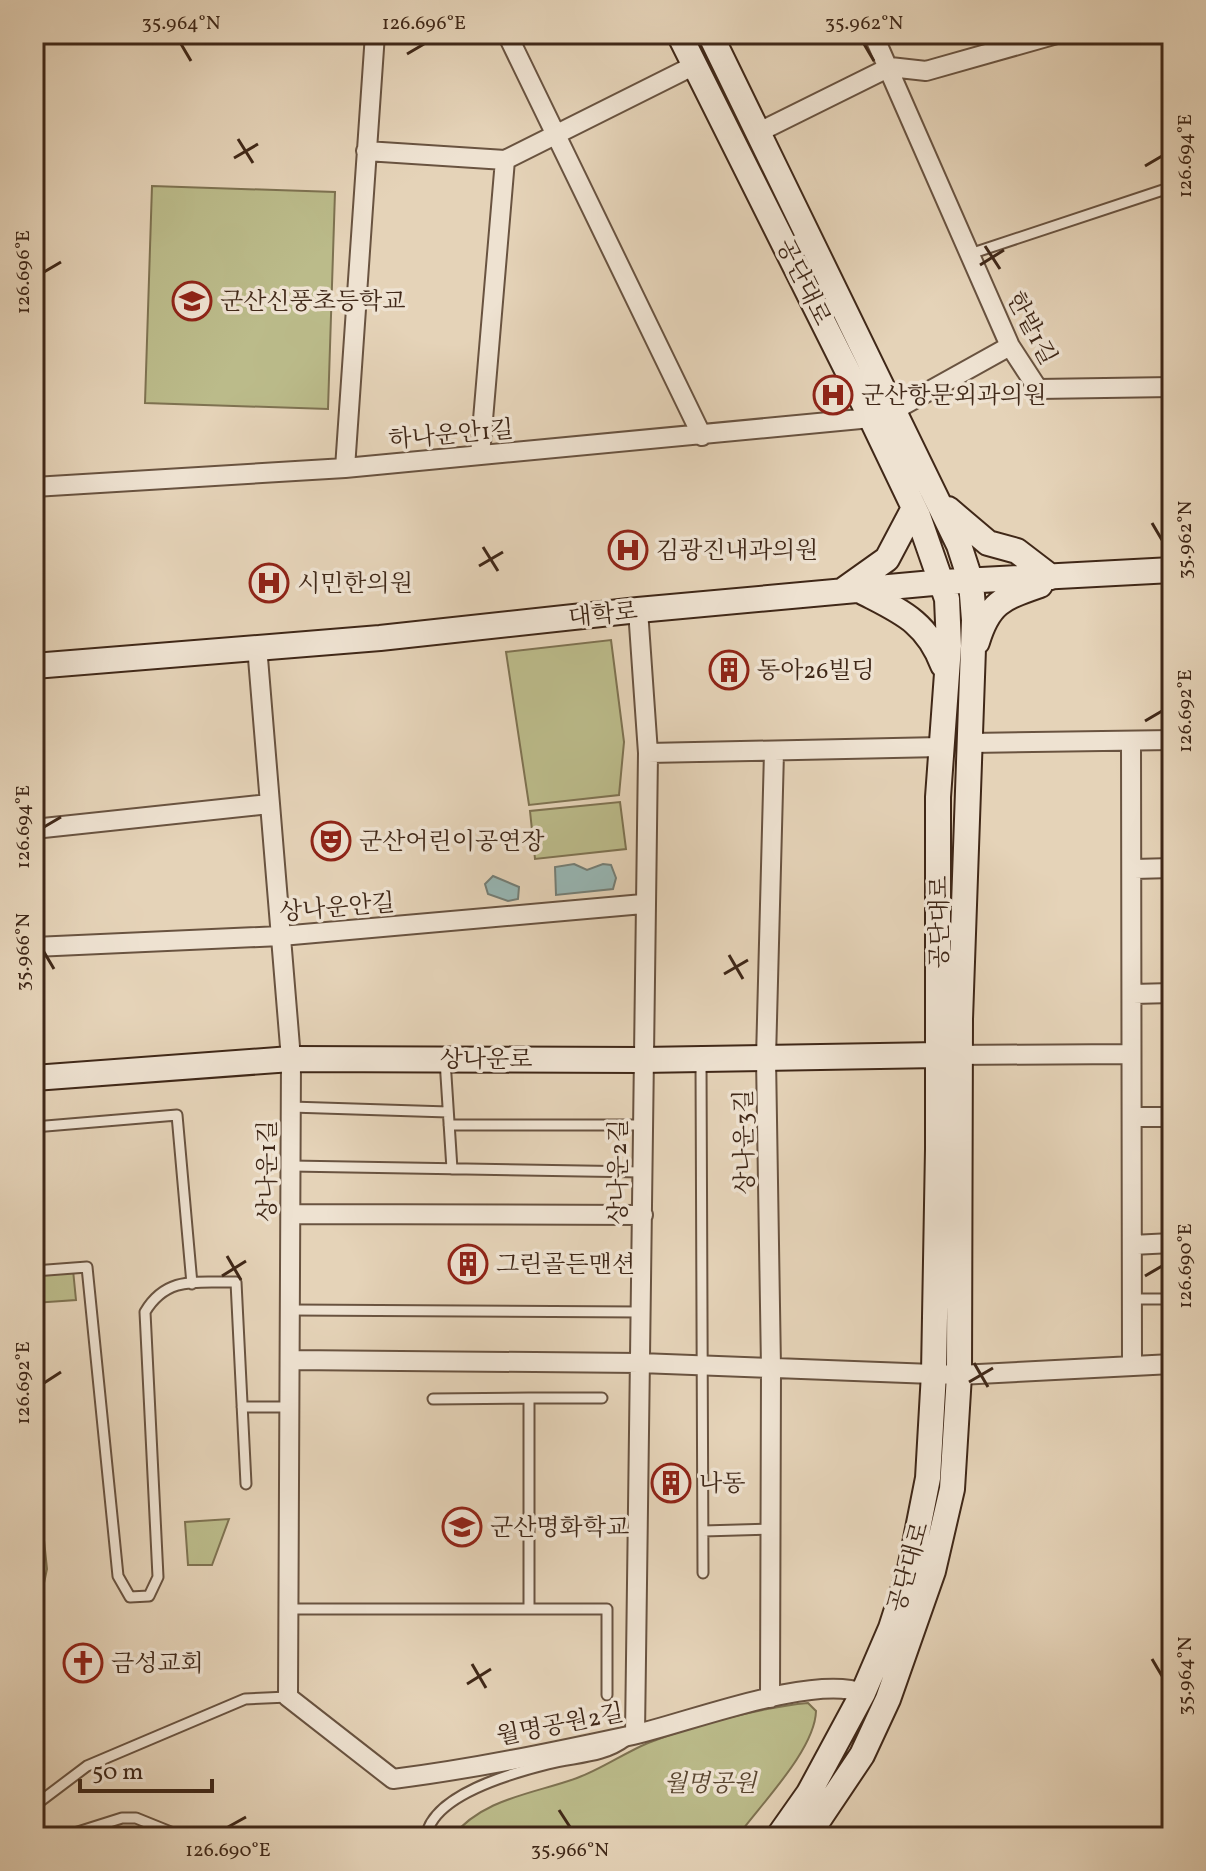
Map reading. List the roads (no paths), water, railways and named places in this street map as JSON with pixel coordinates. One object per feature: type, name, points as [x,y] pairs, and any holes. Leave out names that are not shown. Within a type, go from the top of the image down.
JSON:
[{"type":"street","points":[[345,468],[375,34]]},
{"type":"street","points":[[507,34],[702,436]]},
{"type":"street","name":"공단대로","points":[[679,34],[914,508],[944,582],[949,646],[941,747],[959,1375],[952,1489],[929,1583],[888,1699],[862,1755],[807,1837]]},
{"type":"street","name":"공단대로","points":[[710,34],[936,496],[959,545],[971,582],[971,743],[950,1055],[934,1373],[922,1523],[891,1628],[863,1693],[809,1793],[778,1837]]},
{"type":"street","name":"한밭1길","points":[[873,34],[1010,346],[1038,389],[1172,387]]},
{"type":"street","points":[[759,132],[890,67],[926,71],[1057,34]]},
{"type":"street","points":[[366,151],[505,160],[695,65]]},
{"type":"street","points":[[480,455],[505,160]]},
{"type":"street","points":[[895,410],[1010,346]]},
{"type":"street","name":"하나운안1길","points":[[34,487],[345,468],[871,418]]},
{"type":"street","points":[[936,496],[966,528],[988,543],[1017,551],[1058,576]]},
{"type":"street","points":[[914,508],[887,559],[850,591],[905,614],[933,638],[947,676]]},
{"type":"street","name":"대학로","points":[[34,666],[380,638],[944,582],[1172,570]]},
{"type":"street","points":[[973,655],[985,616],[1009,596],[1058,576]]},
{"type":"street","name":"상나운2길","points":[[635,1734],[643,1215],[643,904],[648,753],[638,610]]},
{"type":"street","name":"상나운1길","points":[[257,646],[291,1059],[292,1360],[288,1697]]},
{"type":"street","points":[[971,743],[1172,740]]},
{"type":"street","points":[[1131,741],[1134,869],[1130,1054],[1133,1117],[1132,1366]]},
{"type":"street","points":[[648,753],[941,747]]},
{"type":"street","name":"상나운3길","points":[[770,1698],[771,1368],[766,1058],[774,752]]},
{"type":"street","points":[[34,829],[269,804]]},
{"type":"street","points":[[1134,869],[1172,868]]},
{"type":"street","name":"상나운안길","points":[[34,947],[281,936],[643,904]]},
{"type":"street","points":[[1133,994],[1172,993]]},
{"type":"street","points":[[950,1055],[1130,1054]]},
{"type":"street","name":"상나운로","points":[[34,1078],[291,1059],[641,1060],[950,1055]]},
{"type":"street","points":[[1133,1117],[1172,1117]]},
{"type":"street","points":[[291,1214],[643,1215]]},
{"type":"street","points":[[1132,1245],[1172,1243]]},
{"type":"street","points":[[292,1360],[640,1363],[959,1375],[1172,1364]]},
{"type":"street","name":"월명공원2길","points":[[288,1697],[393,1779],[635,1734],[770,1698],[844,1686],[863,1693]]},
{"type":"lane","points":[[970,254],[1172,187]]},
{"type":"lane","points":[[445,1059],[452,1169]]},
{"type":"lane","points":[[701,1059],[703,1573]]},
{"type":"lane","points":[[291,1107],[448,1112]]},
{"type":"lane","points":[[34,1127],[177,1115],[192,1284]]},
{"type":"lane","points":[[449,1125],[641,1125]]},
{"type":"lane","points":[[291,1166],[642,1172]]},
{"type":"lane","points":[[34,1271],[87,1267],[118,1576],[130,1597],[140,1599],[155,1589],[158,1577],[145,1312],[154,1297],[167,1287],[236,1282],[246,1484]]},
{"type":"lane","points":[[1132,1299],[1172,1299]]},
{"type":"lane","points":[[291,1310],[641,1312]]},
{"type":"lane","points":[[529,1398],[529,1609]]},
{"type":"lane","points":[[433,1399],[602,1398]]},
{"type":"lane","points":[[242,1407],[291,1407]]},
{"type":"lane","points":[[703,1531],[770,1529]]},
{"type":"lane","points":[[289,1609],[607,1609],[607,1695]]},
{"type":"lane","points":[[34,1806],[87,1766],[245,1699],[288,1697]]},
{"type":"lane","points":[[426,1837],[435,1813],[484,1784],[618,1747],[635,1734]]},
{"type":"lane","points":[[62,1837],[122,1818],[136,1818],[183,1837]]},
{"type":"lane","points":[[34,1835],[41,1837]]},
{"type":"water","points":[[574,864],[587,870],[603,864],[611,865],[616,878],[613,889],[556,895],[555,867]]},
{"type":"water","points":[[493,876],[519,887],[518,899],[508,901],[488,894],[485,884]]},
{"type":"place","name":"군산신풍초등학교","points":[[192,301]]},
{"type":"place","name":"군산항문외과의원","points":[[833,395]]},
{"type":"place","name":"김광진내과의원","points":[[628,550]]},
{"type":"place","name":"시민한의원","points":[[269,583]]},
{"type":"place","name":"동아26빌딩","points":[[729,670]]},
{"type":"place","name":"군산어린이공연장","points":[[331,841]]},
{"type":"place","name":"그린골든맨션","points":[[468,1264]]},
{"type":"place","name":"나동","points":[[671,1483]]},
{"type":"place","name":"군산명화학교","points":[[462,1527]]},
{"type":"place","name":"금성교회","points":[[83,1663]]},
{"type":"park label","name":"월명공원","points":[[710,1783]]}]
